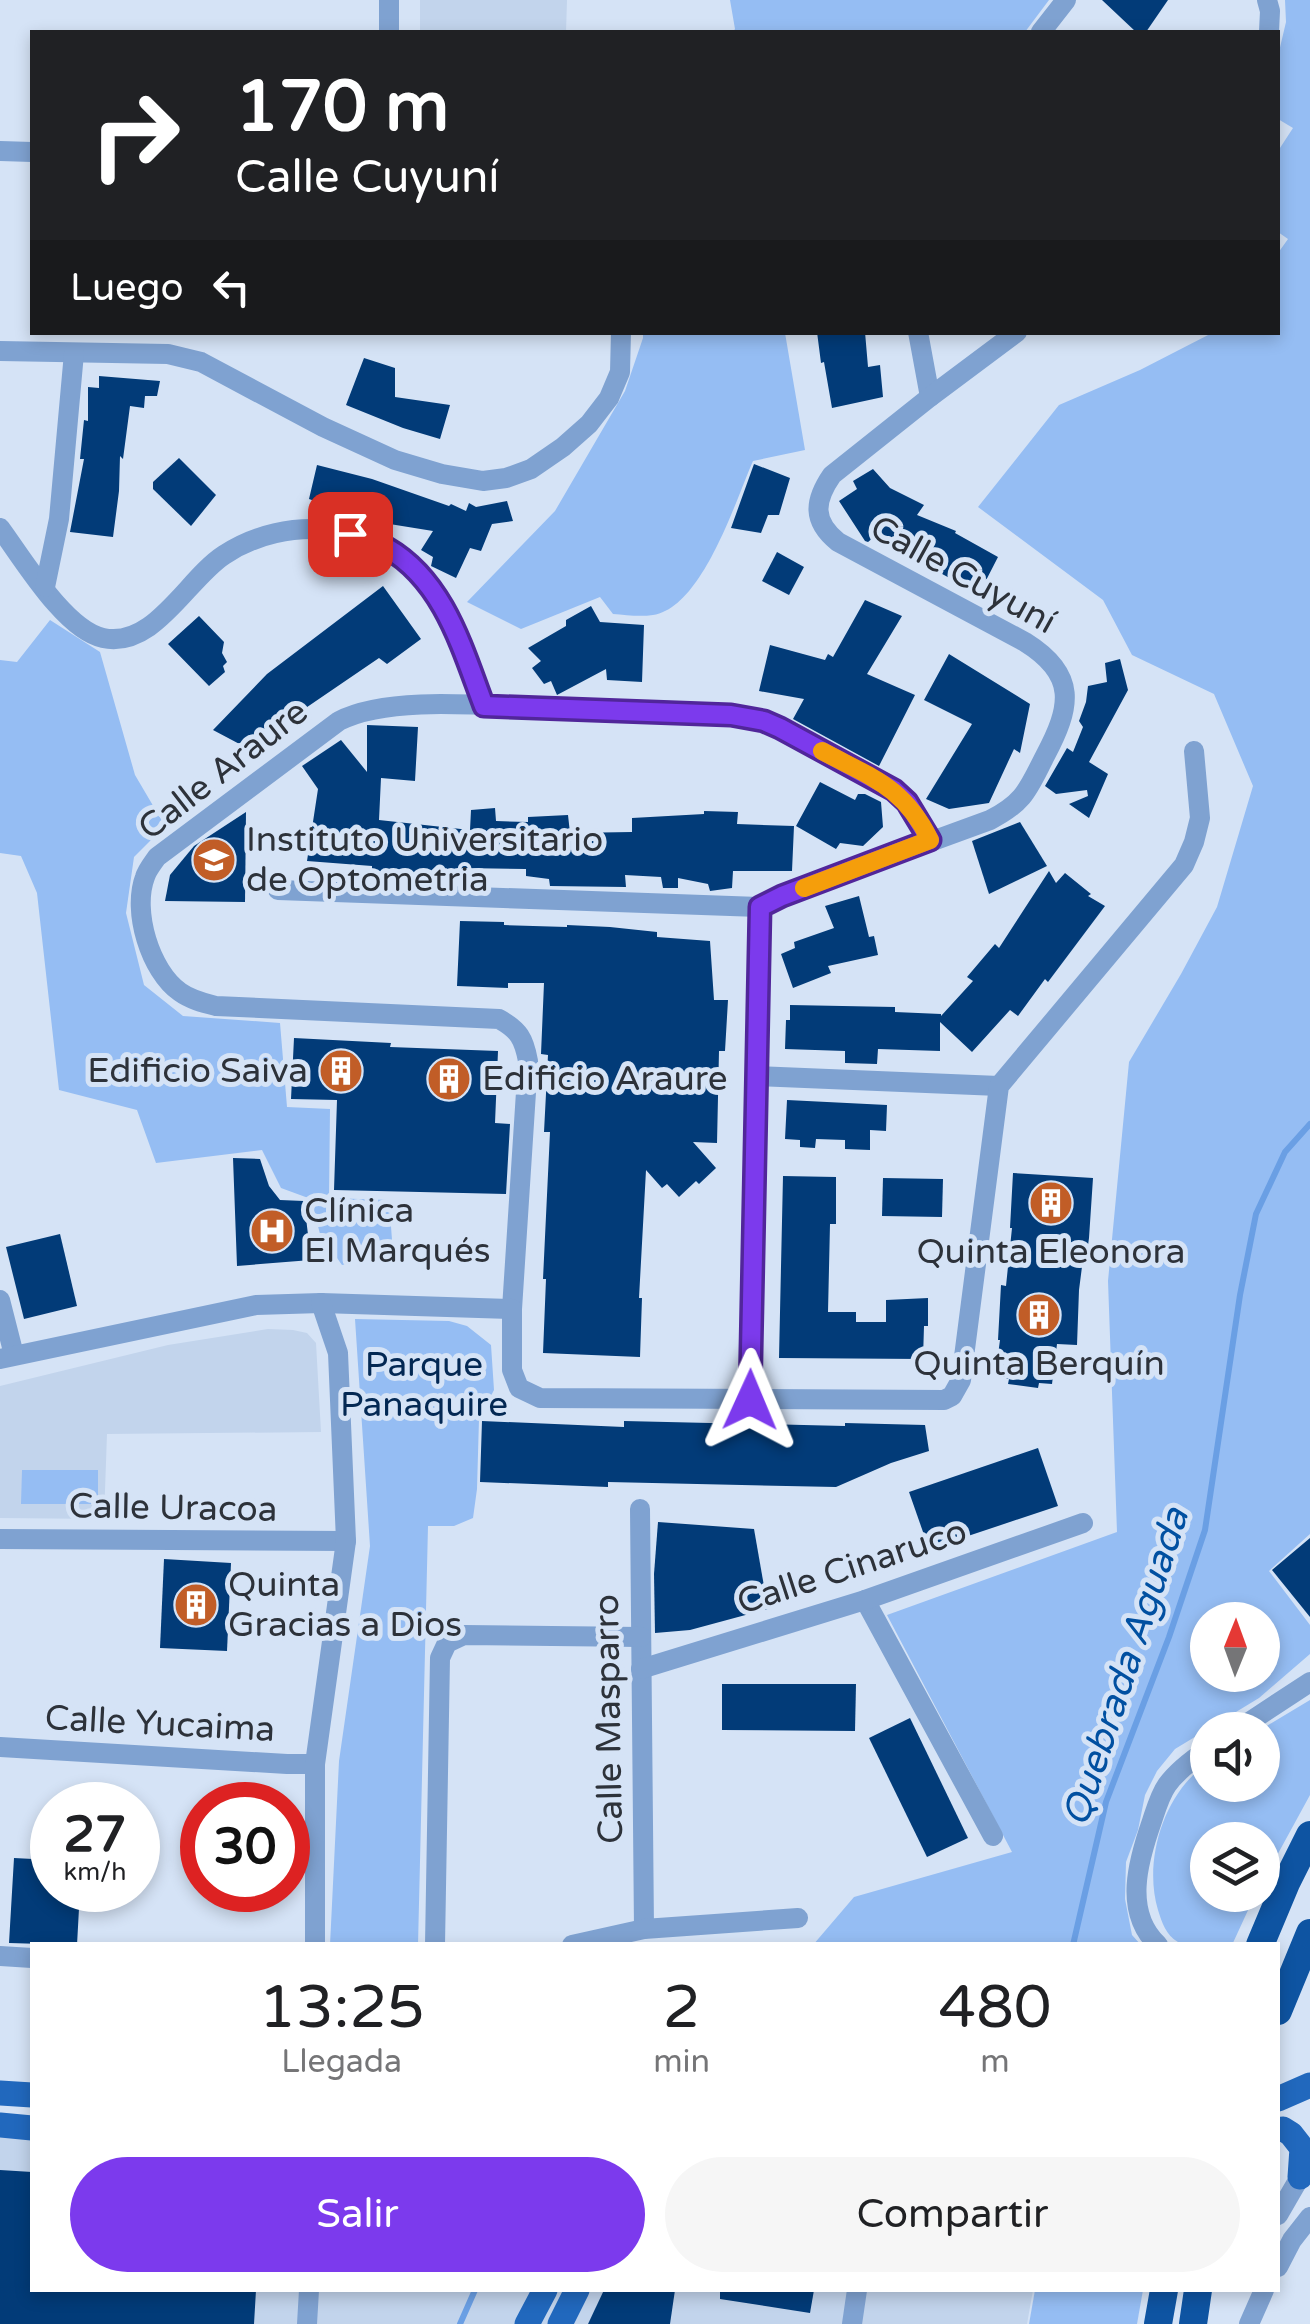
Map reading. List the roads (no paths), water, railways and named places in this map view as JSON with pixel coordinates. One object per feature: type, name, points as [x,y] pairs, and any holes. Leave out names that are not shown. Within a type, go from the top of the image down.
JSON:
[{"type":"highway","points":[[1261,1942],[1310,1835]]},
{"type":"highway","points":[[1280,2006],[1310,1933]]},
{"type":"highway","points":[[1158,2324],[1164,2292]]},
{"type":"highway","points":[[1193,2324],[1198,2292]]},
{"type":"main road","points":[[1280,2098],[1310,2085]]},
{"type":"main road","points":[[0,2093],[30,2095]]},
{"type":"main road","points":[[1280,2130],[1310,2122]]},
{"type":"main road","points":[[0,2125],[30,2128]]},
{"type":"main road","points":[[1280,2130],[1291,2134],[1302,2148],[1305,2172]]},
{"type":"main road","points":[[528,2324],[544,2292]]},
{"type":"main road","points":[[560,2324],[577,2292]]},
{"type":"street","points":[[389,0],[390,30]]},
{"type":"street","points":[[1043,30],[1066,0]]},
{"type":"street","points":[[1267,0],[1269,30]]},
{"type":"street","points":[[0,151],[30,152]]},
{"type":"street","points":[[0,351],[168,354],[200,362],[395,460],[483,481],[531,469],[588,424],[610,398],[620,372],[621,335]]},
{"type":"street","points":[[919,335],[930,397]]},
{"type":"street","name":"Calle Cuyuní","points":[[760,907],[990,820],[1022,800],[1062,724],[1064,695],[1058,670],[1039,651],[838,542],[822,525],[818,512],[819,499],[832,474],[1013,335]]},
{"type":"street","points":[[45,587],[59,519],[74,354]]},
{"type":"street","points":[[0,528],[68,618],[91,635],[109,639],[148,628],[205,570],[246,543],[291,529],[350,534],[385,547],[426,581],[456,634],[484,706]]},
{"type":"street","name":"Calle Araure","points":[[930,840],[907,802],[894,790],[764,721],[731,715],[484,706],[376,708],[339,721],[157,857],[145,875],[140,894],[141,916],[162,972],[177,991],[195,1001],[216,1006],[499,1019],[515,1028],[525,1042],[528,1061],[512,1309],[512,1370],[519,1388],[540,1398],[931,1401],[952,1396],[961,1380],[999,1086]]},
{"type":"street","points":[[756,1076],[999,1086],[1184,864],[1200,818],[1194,751]]},
{"type":"street","points":[[278,890],[760,907],[750,1400]]},
{"type":"street","points":[[0,1300],[7,1357],[256,1306],[322,1303],[512,1309]]},
{"type":"street","points":[[315,1942],[315,1764],[346,1542],[338,1353],[322,1303]]},
{"type":"street","name":"Calle Masparro","points":[[640,1509],[644,1929]]},
{"type":"street","name":"Calle Cinaruco","points":[[641,1669],[865,1600],[1083,1523]]},
{"type":"street","name":"Calle Uracoa","points":[[0,1539],[346,1542]]},
{"type":"street","points":[[865,1600],[993,1836]]},
{"type":"street","points":[[435,1942],[440,1658],[447,1643],[464,1636],[641,1637]]},
{"type":"street","points":[[1264,1712],[1310,1682]]},
{"type":"street","name":"Calle Yucaima","points":[[0,1747],[315,1764]]},
{"type":"street","points":[[1155,1942],[1147,1935],[1138,1911],[1136,1876],[1157,1804],[1166,1786],[1190,1762]]},
{"type":"street","points":[[586,1942],[644,1929],[798,1918]]},
{"type":"street","points":[[0,1956],[30,1958]]},
{"type":"street","points":[[1280,1972],[1310,1973]]},
{"type":"street","points":[[1280,2212],[1305,2172]]},
{"type":"street","points":[[1280,2263],[1310,2218]]},
{"type":"street","points":[[307,2324],[309,2292]]},
{"type":"street","points":[[852,2324],[857,2292]]},
{"type":"street","points":[[1248,2292],[1248,2324]]},
{"type":"street","points":[[1248,2324],[1263,2292]]},
{"type":"waterway","name":"Quebrada Aguada","points":[[1074,1942],[1106,1802],[1205,1530],[1256,1214],[1285,1152],[1310,1124]]},
{"type":"waterway","points":[[460,2324],[474,2292]]},
{"type":"place","name":"Instituto Universitario de Optometria","points":[[214,860]]},
{"type":"place","name":"Edificio Saiva","points":[[341,1071]]},
{"type":"place","name":"Edificio Araure","points":[[449,1079]]},
{"type":"place","name":"Quinta Eleonora","points":[[1051,1203]]},
{"type":"place","name":"Clínica El Marqués","points":[[272,1231]]},
{"type":"place","name":"Quinta Berquín","points":[[1039,1315]]},
{"type":"place","name":"Quinta Gracias a Dios","points":[[196,1605]]},
{"type":"park label","name":"Parque Panaquire","points":[[424,1385]]}]
